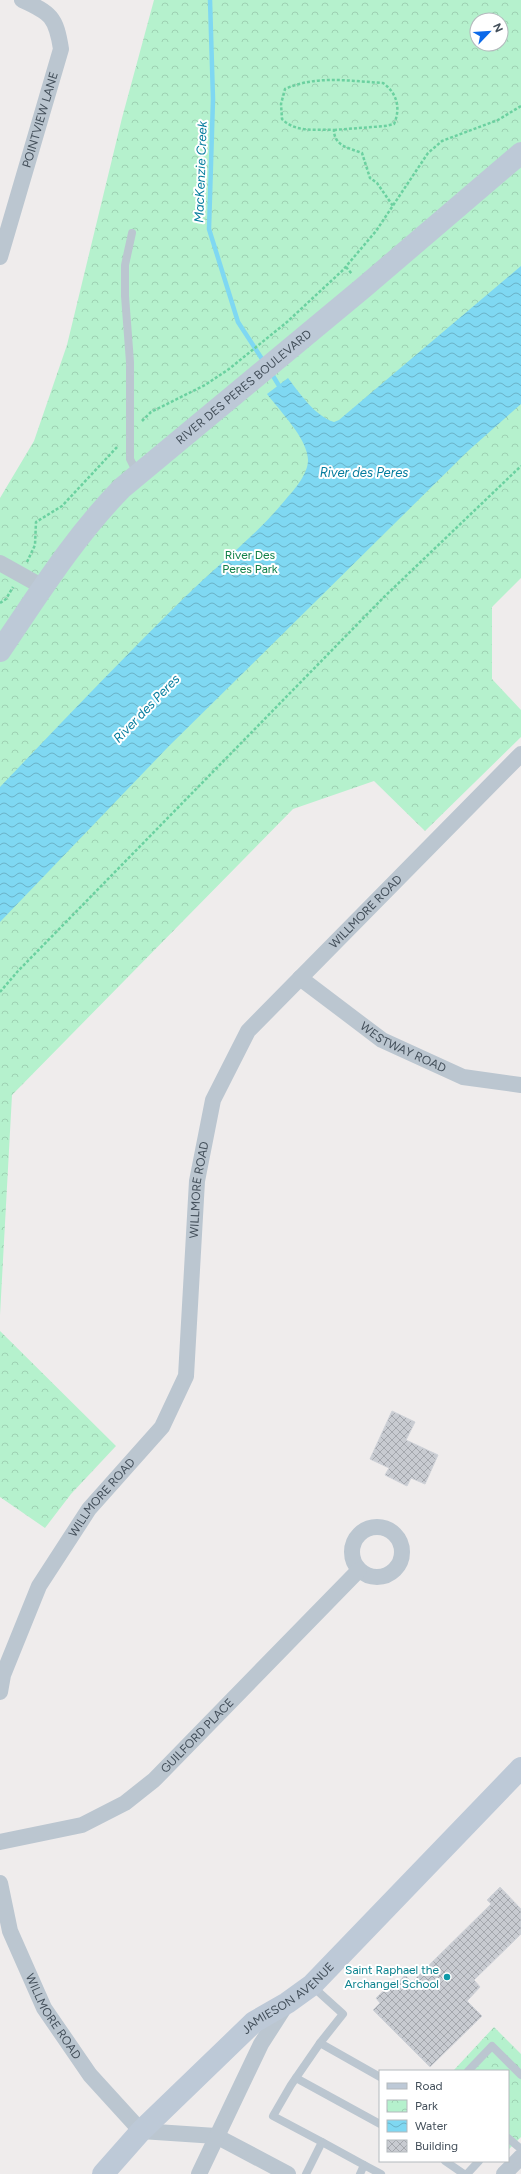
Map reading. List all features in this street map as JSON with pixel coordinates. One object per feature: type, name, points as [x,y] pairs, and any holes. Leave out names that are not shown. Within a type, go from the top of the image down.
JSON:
[{"type":"main road","name":"RIVER DES PERES BOULEVARD","points":[[0,651],[43,587],[93,519],[137,473],[287,350],[521,153]]},
{"type":"main road","name":"JAMIESON AVENUE","points":[[103,2174],[141,2131],[254,2022],[287,2004],[312,1985],[521,1768]]},
{"type":"street","name":"POINTVIEW LANE","points":[[0,257],[61,49],[58,26],[45,10],[22,0]]},
{"type":"street","points":[[0,562],[43,587]]},
{"type":"street","name":"WILLMORE ROAD","points":[[0,1692],[3,1675],[39,1586],[89,1509],[162,1427],[186,1376],[197,1181],[213,1100],[248,1031],[521,754]]},
{"type":"street","name":"WESTWAY ROAD","points":[[300,978],[382,1040],[463,1077],[521,1085]]},
{"type":"street","name":"GUILFORD PLACE","points":[[0,1842],[82,1825],[125,1803],[154,1780],[359,1570]]},
{"type":"street","name":"WILLMORE ROAD","points":[[0,1883],[10,1931],[44,2008],[90,2075],[141,2131]]},
{"type":"street","points":[[199,2174],[261,2044],[287,2004]]},
{"type":"street","points":[[141,2131],[216,2136],[288,2174]]},
{"type":"lane","points":[[132,232],[125,265],[125,296],[130,362],[130,459],[137,473]]},
{"type":"lane","points":[[312,1985],[343,2014],[320,2043],[296,2078],[273,2116],[381,2174]]},
{"type":"lane","points":[[320,2043],[379,2076]]},
{"type":"lane","points":[[469,2070],[492,2046],[521,2075]]},
{"type":"lane","points":[[296,2078],[379,2123]]},
{"type":"lane","points":[[509,2139],[521,2150]]},
{"type":"lane","points":[[306,2174],[322,2142]]},
{"type":"lane","points":[[447,2162],[466,2174],[478,2162]]},
{"type":"lane","points":[[360,2174],[364,2165]]},
{"type":"path","points":[[318,79],[383,83],[391,88],[395,95],[398,114],[394,124],[334,130],[289,127],[282,119],[281,104],[285,90],[296,84],[318,79]]},
{"type":"path","points":[[26,565],[32,554],[36,522],[62,506],[151,412],[205,385],[229,369],[273,333],[343,270],[376,232],[428,153],[442,140],[498,120],[521,106]]},
{"type":"path","points":[[334,130],[337,142],[362,153],[370,178],[377,183],[392,206]]},
{"type":"path","points":[[0,992],[384,597],[521,466]]},
{"type":"path","points":[[0,603],[6,599],[13,587]]},
{"type":"green space","name":"River Des Peres Park","points":[[154,0],[521,0],[521,578],[492,607],[492,679],[521,710],[521,737],[425,831],[374,781],[293,809],[12,1095],[0,1315],[0,498],[34,441],[67,345],[122,118]]},
{"type":"green space","points":[[0,1331],[116,1446],[71,1494],[45,1528],[0,1497]]},
{"type":"green space","points":[[494,2027],[521,2054],[521,2137],[509,2149],[509,2070],[454,2070]]},
{"type":"water","name":"River des Peres","points":[[521,266],[521,404],[468,451],[169,746],[0,922],[0,787],[162,619],[263,525],[293,491],[306,471],[308,460],[307,452],[303,443],[292,425],[267,394],[288,378],[308,404],[320,415],[334,422],[339,420]]},
{"type":"building","points":[[392,1411],[415,1422],[406,1440],[438,1455],[425,1484],[411,1478],[407,1486],[385,1475],[389,1468],[370,1459]]},
{"type":"building","name":"Saint Raphael the Archangel School","points":[[500,1887],[521,1909],[521,1934],[474,1980],[480,1987],[467,2001],[482,2016],[430,2067],[373,2010],[380,2003],[376,1998],[395,1980],[398,1983],[405,1975],[412,1982],[491,1904],[487,1900]]},
{"type":"waterway","name":"MacKenzie Creek","points":[[210,0],[213,99],[209,229],[238,322],[264,362]]},
{"type":"waterway","name":"MacKenzie Creek","points":[[270,371],[281,389]]},
{"type":"place","name":"Saint Raphael the Archangel School","points":[[447,1977]]}]
